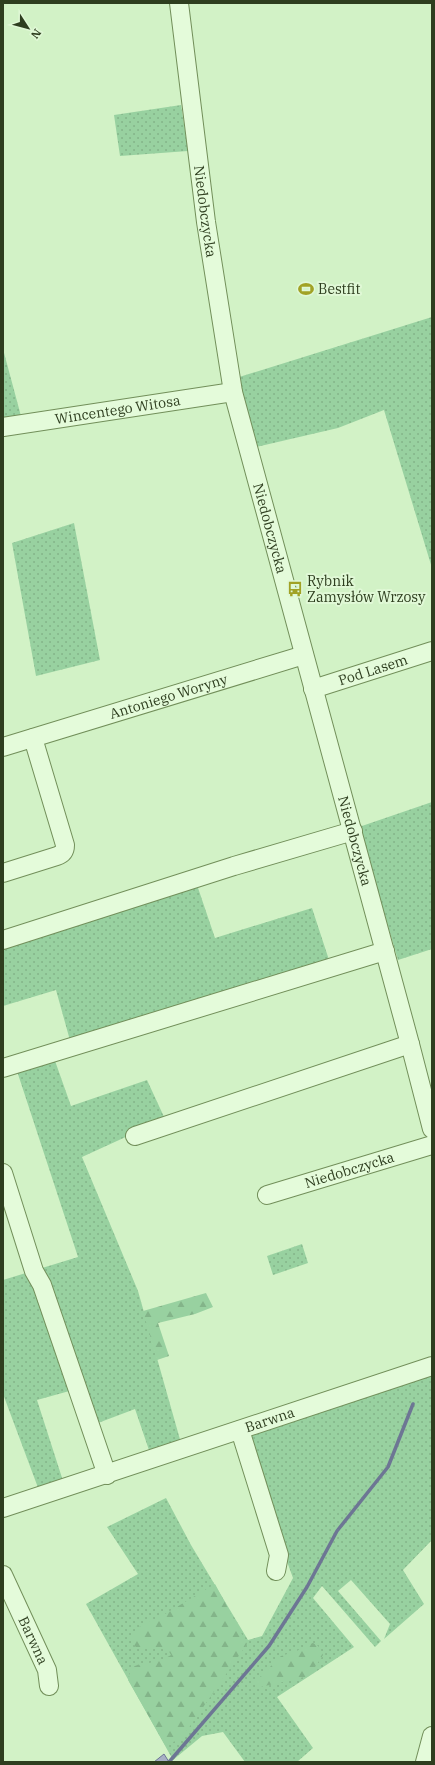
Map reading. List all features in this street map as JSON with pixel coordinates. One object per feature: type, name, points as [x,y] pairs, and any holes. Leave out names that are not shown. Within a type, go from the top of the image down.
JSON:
[{"type":"street","name":"Niedobczycka","points":[[179,3],[206,222],[233,392],[410,1044],[430,1108],[432,1129]]},
{"type":"street","name":"Wincentego Witosa","points":[[3,427],[233,392]]},
{"type":"street","name":"Pod Lasem","points":[[313,689],[432,651]]},
{"type":"street","name":"Antoniego Woryny","points":[[3,747],[304,655]]},
{"type":"street","points":[[3,874],[57,856],[65,849],[33,738]]},
{"type":"street","points":[[3,940],[234,866],[352,831]]},
{"type":"street","points":[[3,1068],[385,951]]},
{"type":"street","points":[[135,1136],[410,1044]]},
{"type":"street","name":"Niedobczycka","points":[[267,1195],[432,1145]]},
{"type":"street","points":[[3,1173],[34,1271],[42,1285],[107,1474]]},
{"type":"street","name":"Barwna","points":[[3,1508],[432,1366]]},
{"type":"street","points":[[240,1430],[279,1555],[276,1571]]},
{"type":"street","name":"Barwna","points":[[3,1575],[47,1670],[49,1686]]},
{"type":"street","points":[[424,1762],[432,1736]]},
{"type":"green space","points":[[181,105],[188,151],[120,156],[114,115]]},
{"type":"green space","points":[[432,317],[432,568],[384,410],[338,428],[252,448],[236,378]]},
{"type":"green space","points":[[3,349],[25,431],[3,435]]},
{"type":"green space","points":[[74,523],[100,660],[36,676],[12,543]]},
{"type":"green space","points":[[432,802],[432,949],[398,960],[359,827]]},
{"type":"green space","points":[[196,882],[215,938],[312,908],[330,963],[71,1044],[56,990],[3,1006],[3,941]]},
{"type":"green space","points":[[54,1058],[71,1106],[147,1080],[165,1119],[82,1157],[138,1291],[181,1443],[151,1456],[135,1409],[98,1423],[73,1390],[37,1400],[64,1484],[40,1493],[3,1394],[3,1280],[78,1257],[16,1068]]},
{"type":"green space","points":[[302,1244],[308,1263],[273,1275],[267,1256]]},
{"type":"green space","points":[[206,1293],[213,1307],[195,1314],[158,1323],[169,1356],[157,1360],[143,1311]]},
{"type":"green space","points":[[432,1372],[432,1540],[403,1570],[424,1604],[384,1639],[390,1624],[351,1580],[338,1591],[381,1641],[375,1647],[322,1586],[313,1598],[354,1647],[277,1697],[313,1748],[297,1762],[245,1762],[223,1732],[202,1736],[173,1760],[86,1604],[138,1574],[107,1527],[166,1498],[191,1545],[248,1640],[262,1636],[293,1578],[241,1435]]},
{"type":"green space","points":[[215,1584],[247,1644],[181,1739],[165,1745],[128,1680],[131,1670],[136,1665],[158,1661],[171,1655],[167,1648],[137,1649],[130,1638],[142,1624],[160,1617]]},
{"type":"green space","points":[[313,1643],[318,1646],[323,1655],[309,1676],[256,1688],[256,1681],[281,1656],[297,1651],[306,1645]]},
{"type":"water","points":[[164,1754],[169,1762],[154,1762]]},
{"type":"waterway","points":[[169,1762],[269,1646],[307,1587],[337,1531],[388,1467],[413,1404]]},
{"type":"place","name":"Bestfit","points":[[306,289]]},
{"type":"place","name":"Rybnik Zamysłów Wrzosy","points":[[295,589]]}]
